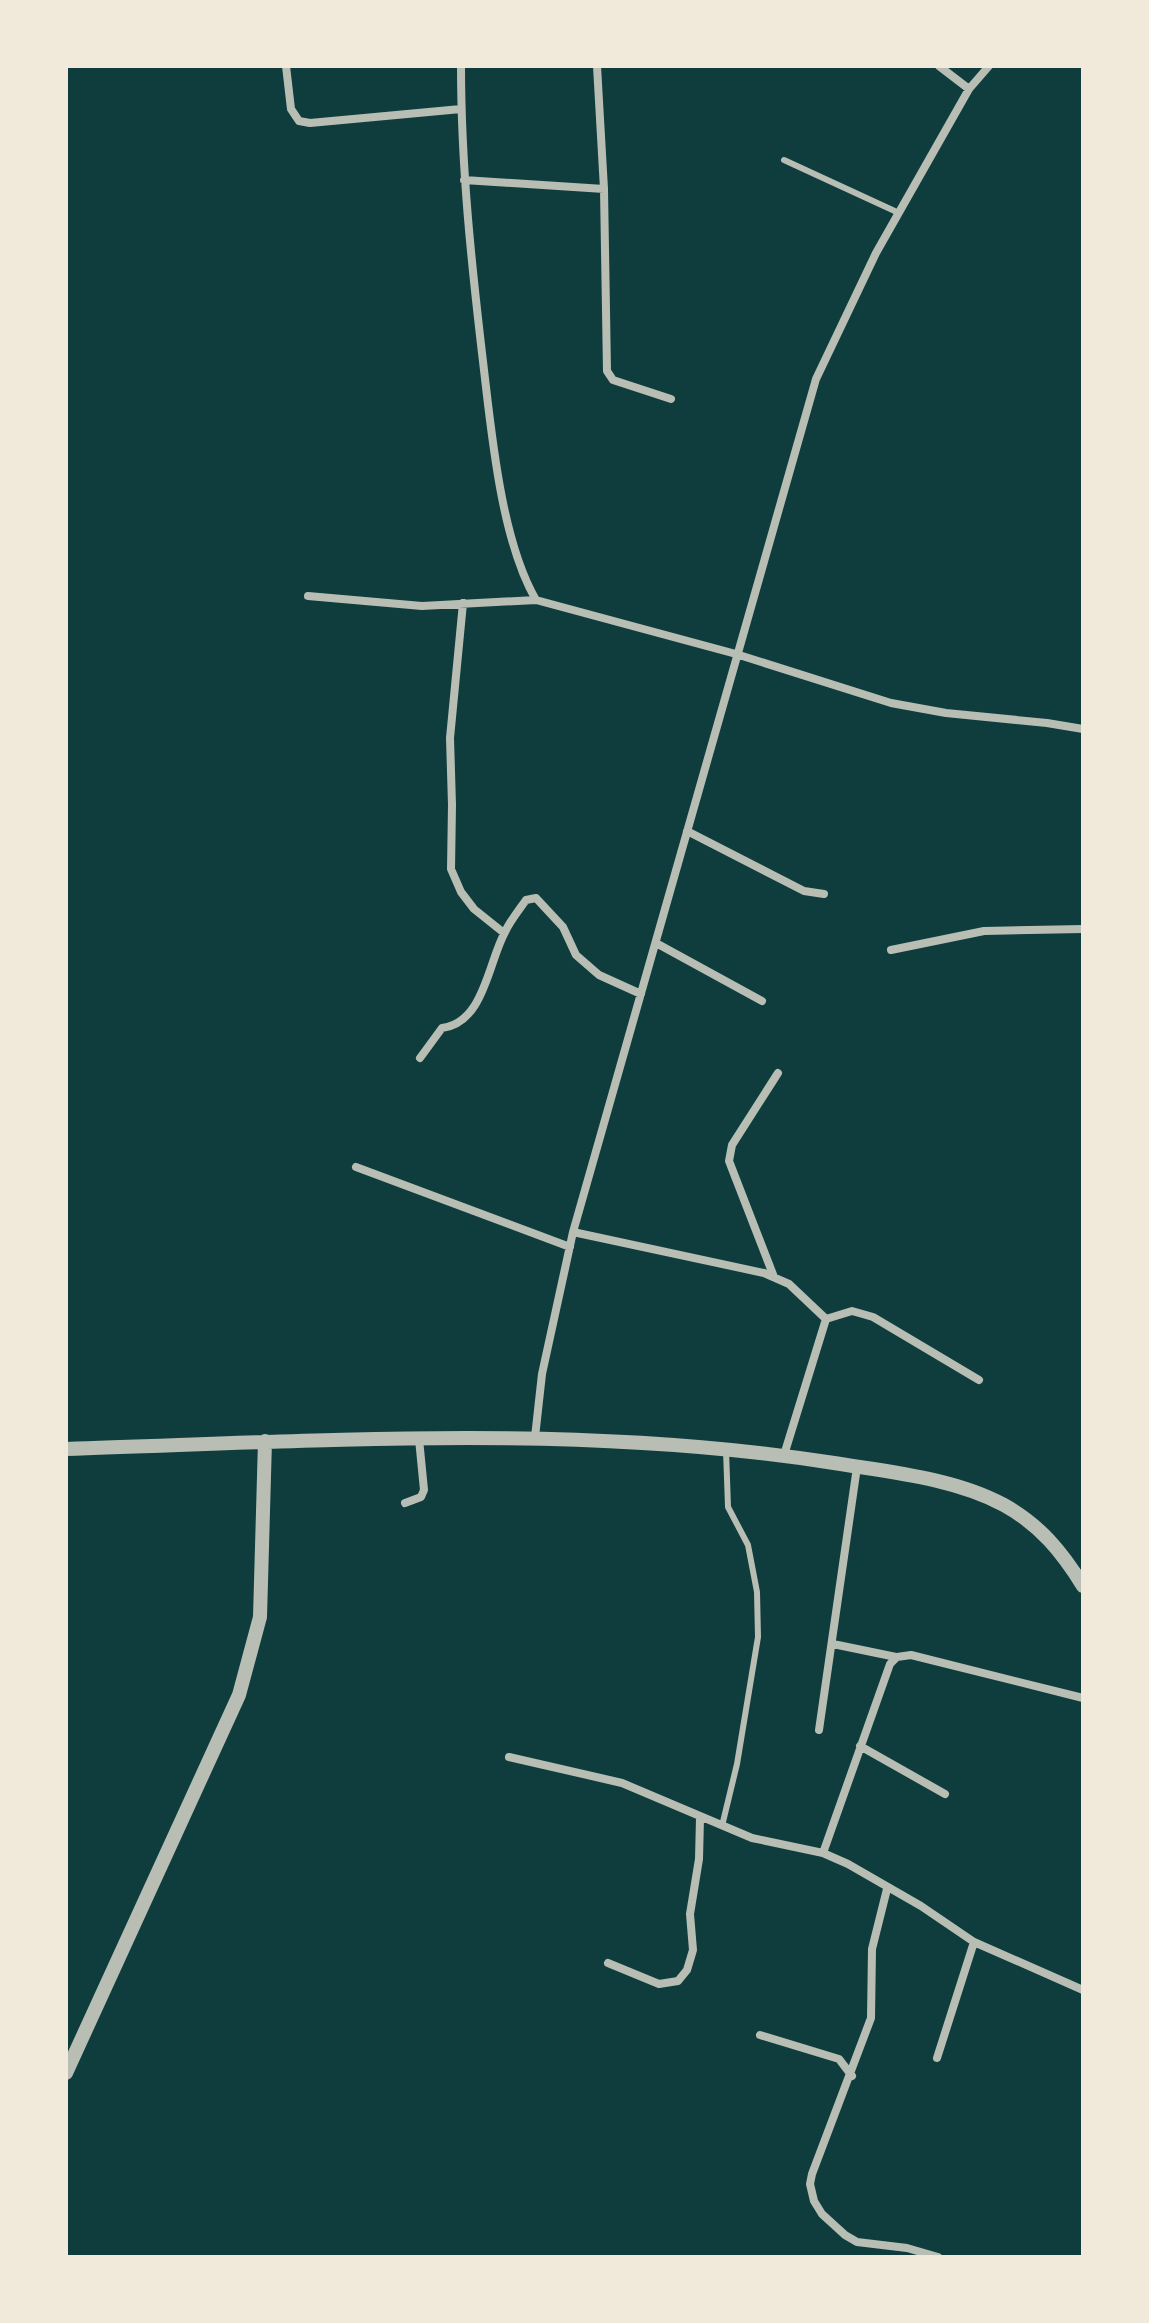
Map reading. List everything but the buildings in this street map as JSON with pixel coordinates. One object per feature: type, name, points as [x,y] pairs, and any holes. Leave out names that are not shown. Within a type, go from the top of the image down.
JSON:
[{"type":"street","points":[[286,66],[291,109],[299,121],[310,123],[461,109]]},
{"type":"street","points":[[461,66],[464,180],[492,441],[516,553],[523,578],[536,600]]},
{"type":"street","points":[[597,66],[604,189],[607,371],[613,380],[671,399]]},
{"type":"street","points":[[939,66],[969,89]]},
{"type":"street","points":[[535,1437],[542,1374],[573,1232],[816,379],[876,253],[969,89],[989,66]]},
{"type":"street","points":[[464,180],[604,189]]},
{"type":"street","points":[[308,596],[422,606],[536,600],[736,654],[891,703],[946,713],[1083,729]]},
{"type":"street","points":[[463,603],[450,738],[451,869],[461,892],[474,909],[504,933]]},
{"type":"street","points":[[687,831],[804,891],[824,894]]},
{"type":"street","points":[[420,1058],[442,1028],[454,1027],[465,1019],[482,991],[504,933],[526,900],[536,898],[563,927],[576,955],[599,975],[641,994]]},
{"type":"street","points":[[891,950],[984,931],[1083,929]]},
{"type":"street","points":[[656,943],[762,1001]]},
{"type":"street","points":[[774,1277],[729,1161],[732,1145],[778,1073]]},
{"type":"street","points":[[356,1167],[570,1247]]},
{"type":"street","points":[[573,1232],[764,1273],[789,1284],[826,1319]]},
{"type":"street","points":[[826,1319],[852,1311],[873,1317],[979,1380]]},
{"type":"street","points":[[784,1455],[826,1319]]},
{"type":"street","points":[[66,1449],[265,1441],[535,1437],[784,1455],[949,1486],[1003,1504],[1041,1529],[1083,1586]]},
{"type":"street","points":[[405,1503],[421,1497],[424,1490],[419,1439]]},
{"type":"street","points":[[66,2073],[239,1695],[260,1617],[265,1441]]},
{"type":"street","points":[[819,1730],[857,1467]]},
{"type":"street","points":[[833,1644],[897,1657],[911,1655],[1083,1698]]},
{"type":"street","points":[[823,1853],[890,1664],[897,1657]]},
{"type":"street","points":[[860,1746],[945,1794]]},
{"type":"street","points":[[509,1757],[622,1783],[752,1838],[823,1853],[921,1906],[974,1942],[1083,1990]]},
{"type":"street","points":[[608,1963],[659,1984],[678,1981],[687,1970],[693,1950],[690,1914],[699,1859],[700,1818]]},
{"type":"street","points":[[887,1889],[872,1949],[871,2018],[810,2184],[814,2201],[822,2214],[857,2242],[907,2248],[938,2257]]},
{"type":"street","points":[[937,2058],[974,1942]]},
{"type":"street","points":[[760,2035],[839,2059],[852,2076]]},
{"type":"lane","points":[[784,160],[899,213]]},
{"type":"lane","points":[[722,1826],[737,1764],[758,1637],[757,1592],[748,1545],[728,1507],[726,1450]]}]
